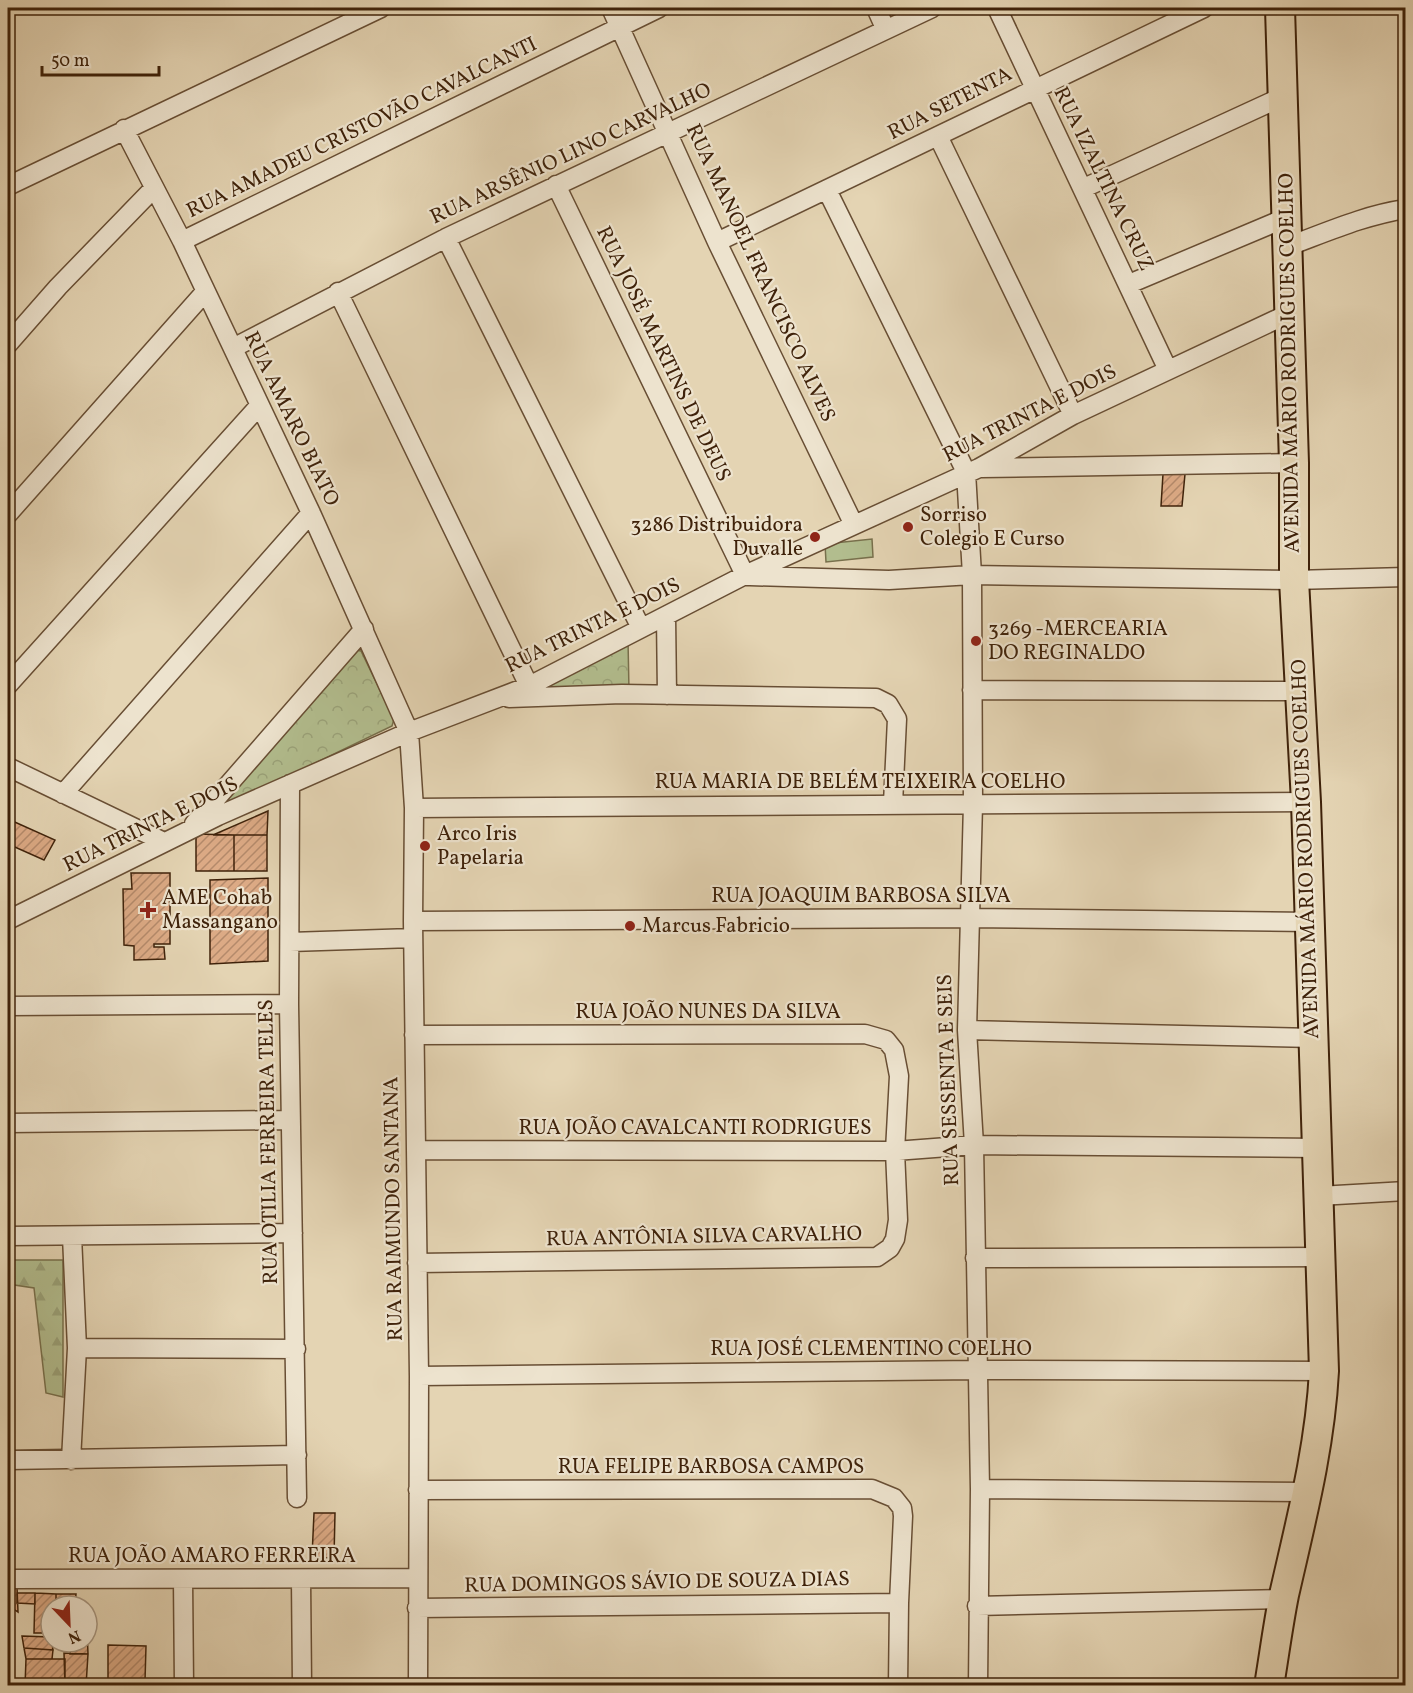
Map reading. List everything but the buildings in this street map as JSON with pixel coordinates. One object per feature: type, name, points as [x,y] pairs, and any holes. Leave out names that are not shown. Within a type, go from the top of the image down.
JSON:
[{"type":"main road","name":"AVENIDA MÁRIO RODRIGUES COELHO","points":[[1269,1686],[1284,1599],[1322,1418],[1324,1371],[1306,802],[1294,580],[1289,246],[1280,8]]},
{"type":"street","points":[[8,186],[381,8]]},
{"type":"street","name":"RUA MANOEL FRANCISCO ALVES","points":[[611,8],[670,133],[717,242],[853,524]]},
{"type":"street","name":"RUA AMADEU CRISTOVÃO CAVALCANTI","points":[[182,241],[659,8]]},
{"type":"street","points":[[876,8],[885,28]]},
{"type":"street","name":"RUA ARSÊNIO LINO CARVALHO","points":[[233,348],[446,238],[670,133],[885,28],[932,8]]},
{"type":"street","name":"RUA IZALTINA CRUZ","points":[[997,8],[1168,370]]},
{"type":"street","name":"RUA SETENTA","points":[[717,242],[938,136],[1034,87],[1204,8]]},
{"type":"street","points":[[1083,188],[1284,96]]},
{"type":"street","name":"RUA AMARO BIATO","points":[[124,129],[182,241],[233,348],[410,732]]},
{"type":"street","points":[[938,136],[1072,416]]},
{"type":"street","name":"RUA JOSÉ MARTINS DE DEUS","points":[[556,185],[745,575]]},
{"type":"street","points":[[8,344],[58,287],[154,188]]},
{"type":"street","points":[[827,189],[972,470],[1294,463]]},
{"type":"street","points":[[1289,246],[1353,222],[1406,209]]},
{"type":"street","points":[[1129,284],[1288,217]]},
{"type":"street","points":[[446,238],[641,628]]},
{"type":"street","points":[[8,514],[205,292]]},
{"type":"street","points":[[338,292],[529,686]]},
{"type":"street","name":"RUA TRINTA E DOIS","points":[[8,920],[164,842],[290,784],[410,732],[529,686],[745,575],[972,470],[1072,416],[1290,313]]},
{"type":"street","points":[[8,685],[259,406]]},
{"type":"street","name":"RUA SESSENTA E SEIS","points":[[972,470],[973,804],[968,918],[967,1030],[974,1145],[980,1489],[977,1606],[978,1686]]},
{"type":"street","points":[[63,794],[311,513]]},
{"type":"street","points":[[745,575],[889,580],[972,575],[1294,580],[1406,578]]},
{"type":"street","points":[[666,616],[667,695]]},
{"type":"street","points":[[188,831],[364,629]]},
{"type":"street","points":[[972,690],[1301,692]]},
{"type":"street","points":[[493,698],[667,695],[855,697],[883,700],[894,711],[897,719],[894,804]]},
{"type":"street","name":"RUA RAIMUNDO SANTANA","points":[[410,732],[414,808],[413,930],[419,1376],[417,1686]]},
{"type":"street","points":[[8,767],[164,842]]},
{"type":"street","name":"RUA OTILIA FERREIRA TELES","points":[[290,784],[291,1120],[297,1498]]},
{"type":"street","name":"RUA MARIA DE BELÉM TEIXEIRA COELHO","points":[[414,808],[1306,802]]},
{"type":"street","name":"RUA JOAQUIM BARBOSA SILVA","points":[[290,942],[413,930],[968,918],[1310,922]]},
{"type":"street","points":[[8,1006],[290,1004]]},
{"type":"street","points":[[967,1030],[1314,1038]]},
{"type":"street","name":"RUA JOÃO NUNES DA SILVA","points":[[414,1035],[874,1036],[886,1040],[898,1059],[895,1151]]},
{"type":"street","points":[[8,1123],[291,1120]]},
{"type":"street","name":"RUA JOÃO CAVALCANTI RODRIGUES","points":[[416,1150],[895,1151],[974,1145],[1317,1148]]},
{"type":"street","name":"RUA ANTÔNIA SILVA CARVALHO","points":[[417,1263],[877,1257],[886,1253],[895,1239],[898,1220],[895,1151]]},
{"type":"street","points":[[1319,1196],[1406,1191]]},
{"type":"street","points":[[8,1236],[293,1233]]},
{"type":"street","points":[[71,1460],[77,1348],[72,1236]]},
{"type":"street","points":[[975,1258],[1322,1257]]},
{"type":"street","points":[[77,1348],[296,1349]]},
{"type":"street","name":"RUA JOSÉ CLEMENTINO COELHO","points":[[419,1376],[977,1370],[1324,1371]]},
{"type":"street","points":[[8,1460],[297,1455]]},
{"type":"street","points":[[980,1489],[1307,1492]]},
{"type":"street","name":"RUA FELIPE BARBOSA CAMPOS","points":[[417,1490],[880,1491],[898,1502],[903,1516],[898,1686]]},
{"type":"street","name":"RUA JOÃO AMARO FERREIRA","points":[[8,1579],[416,1578]]},
{"type":"street","points":[[183,1579],[184,1686]]},
{"type":"street","points":[[301,1579],[302,1686]]},
{"type":"street","points":[[977,1606],[1284,1599]]},
{"type":"street","name":"RUA DOMINGOS SÁVIO DE SOUZA DIAS","points":[[417,1608],[899,1603]]},
{"type":"green space","points":[[872,539],[873,557],[826,562],[825,544]]},
{"type":"green space","points":[[628,640],[629,691],[527,692]]},
{"type":"green space","points":[[356,650],[361,651],[394,719],[392,726],[224,807],[221,805]]},
{"type":"green space","points":[[8,1260],[63,1260],[63,1397],[46,1393],[34,1288],[8,1284]]},
{"type":"place","name":"Sorriso Colegio E Curso","points":[[908,527]]},
{"type":"place","name":"3286 Distribuidora Duvalle","points":[[815,537]]},
{"type":"place","name":"3269 -MERCEARIA DO REGINALDO","points":[[976,641]]},
{"type":"place","name":"Arco Iris Papelaria","points":[[425,846]]},
{"type":"place","name":"AME Cohab Massangano","points":[[148,910]]},
{"type":"place","name":"Marcus Fabricio","points":[[630,926]]}]
